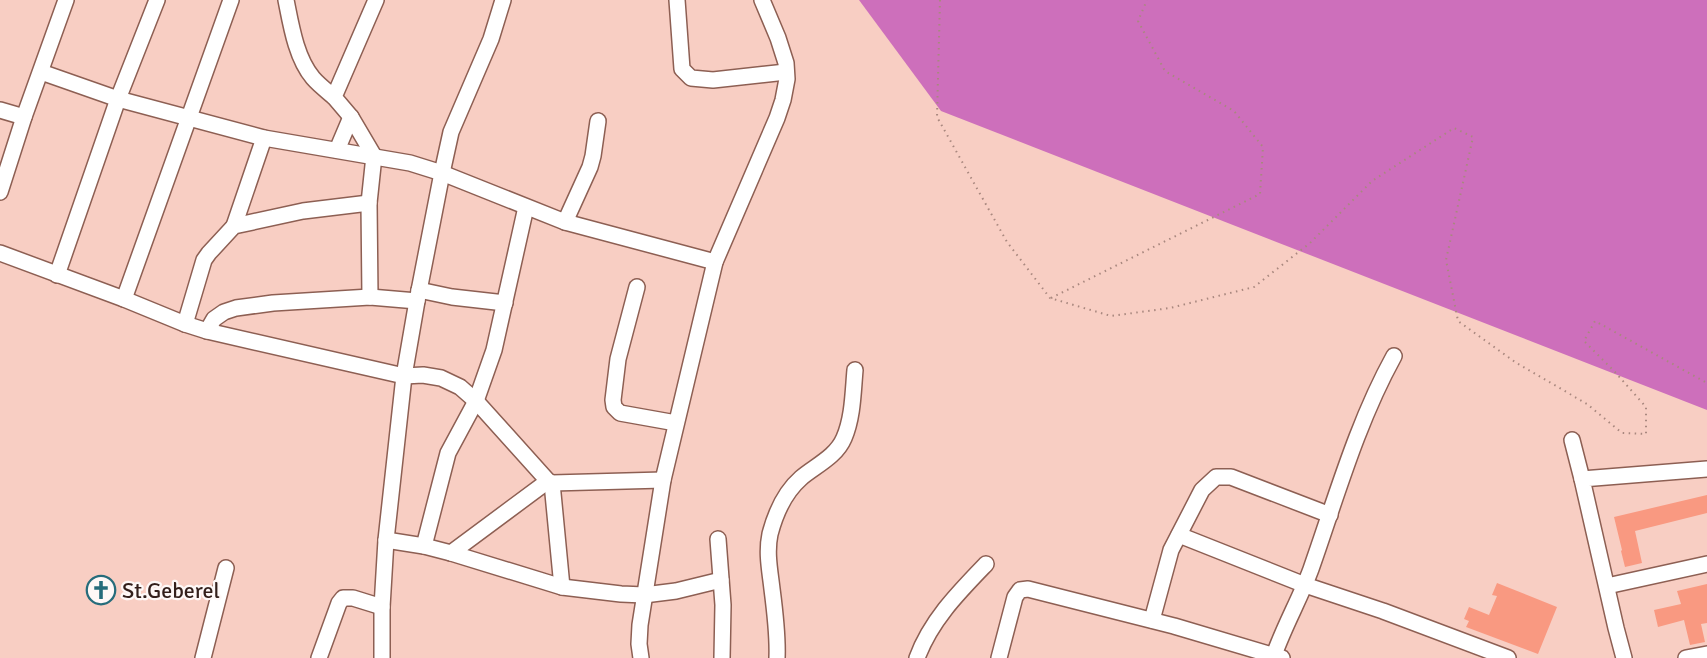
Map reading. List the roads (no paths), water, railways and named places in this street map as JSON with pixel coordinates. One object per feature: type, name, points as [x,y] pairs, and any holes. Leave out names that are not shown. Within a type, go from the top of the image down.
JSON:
[{"type":"street","points":[[0,192],[66,0]]},
{"type":"street","points":[[57,275],[118,99],[157,0]]},
{"type":"street","points":[[124,299],[231,0]]},
{"type":"street","points":[[286,0],[293,35],[305,65],[313,77],[351,117],[374,156],[369,203],[370,297]]},
{"type":"street","points":[[334,97],[376,0]]},
{"type":"street","points":[[382,658],[386,540],[404,375],[418,295],[452,132],[491,39],[503,0]]},
{"type":"street","points":[[677,0],[682,69],[691,78],[713,80],[786,72]]},
{"type":"street","points":[[642,658],[639,644],[640,625],[663,480],[715,262],[777,118],[785,89],[786,63],[762,0]]},
{"type":"street","points":[[41,72],[118,99],[264,138],[410,163],[442,173],[565,222],[715,262]]},
{"type":"street","points":[[0,110],[24,117]]},
{"type":"street","points":[[337,150],[351,117]]},
{"type":"street","points":[[565,222],[590,167],[597,121]]},
{"type":"street","points":[[185,324],[204,260],[234,226],[264,138]]},
{"type":"street","points":[[234,226],[303,212],[369,203]]},
{"type":"street","points":[[424,546],[448,453],[476,401],[494,350],[526,207]]},
{"type":"street","points":[[0,253],[207,331],[404,375],[441,378],[460,387],[476,401],[550,482],[562,587]]},
{"type":"street","points":[[637,287],[618,359],[614,407],[620,413],[676,423]]},
{"type":"street","points":[[207,331],[214,319],[224,312],[273,303],[418,295],[505,303]]},
{"type":"street","points":[[999,658],[1015,597],[1020,590],[1028,589],[1152,620],[1277,657],[1362,424],[1394,356]]},
{"type":"street","points":[[777,658],[777,627],[767,553],[771,533],[780,508],[790,490],[801,478],[826,460],[844,439],[851,410],[855,370]]},
{"type":"street","points":[[1572,440],[1624,658]]},
{"type":"street","points":[[1582,479],[1707,469]]},
{"type":"street","points":[[1152,620],[1171,550],[1202,490],[1216,477],[1231,477],[1330,515]]},
{"type":"street","points":[[451,553],[550,482],[663,480]]},
{"type":"street","points":[[1179,535],[1305,585],[1383,611],[1508,658]]},
{"type":"street","points":[[718,539],[722,658]]},
{"type":"street","points":[[386,540],[451,553],[562,587],[644,595],[676,591],[721,580]]},
{"type":"street","points":[[917,658],[924,640],[952,599],[986,564]]},
{"type":"street","points":[[1607,586],[1707,564]]},
{"type":"street","points":[[203,658],[226,568]]},
{"type":"street","points":[[319,658],[339,603],[343,598],[354,598],[382,607]]},
{"type":"street","points":[[1686,658],[1707,654]]},
{"type":"place","name":"St.Geberel","points":[[101,590]]}]
